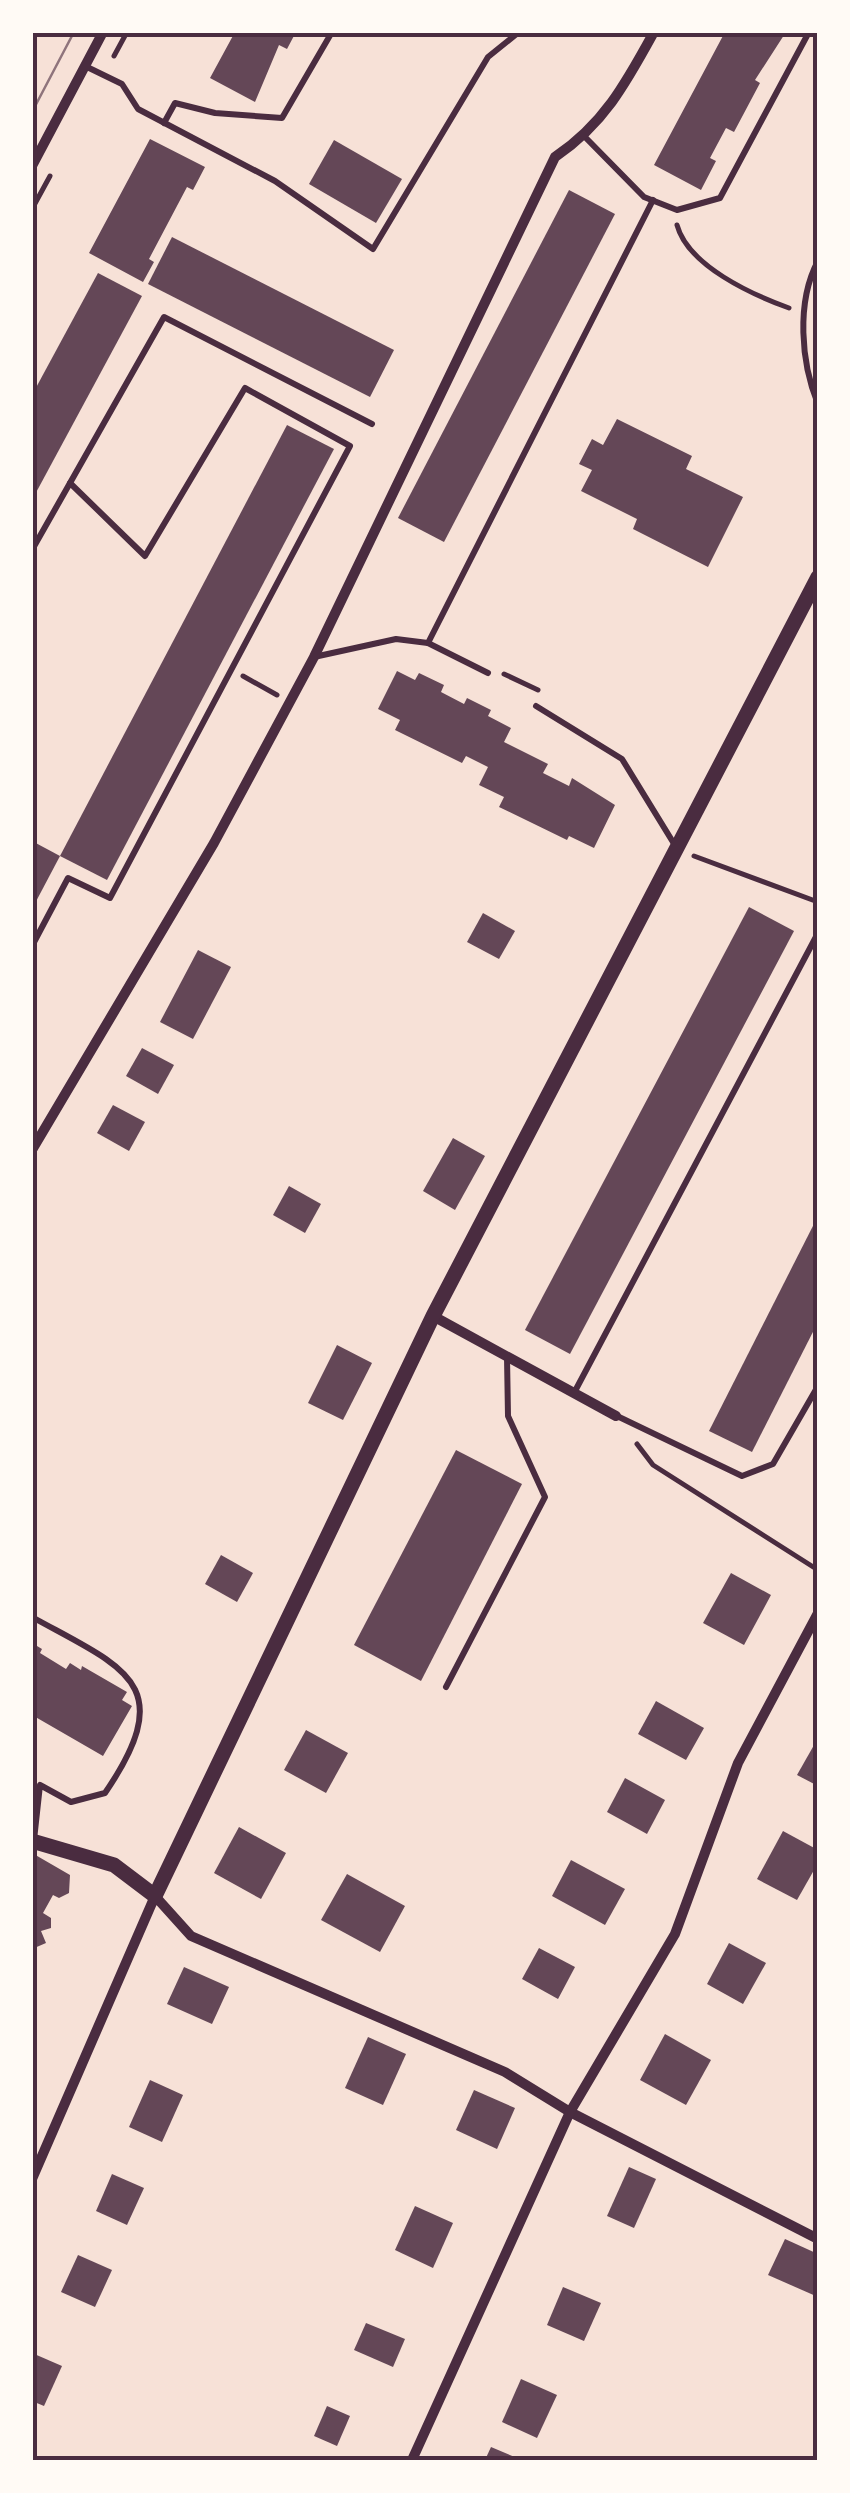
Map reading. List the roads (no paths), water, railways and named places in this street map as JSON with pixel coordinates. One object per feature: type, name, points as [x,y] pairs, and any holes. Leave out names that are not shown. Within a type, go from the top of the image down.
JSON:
[{"type":"street","points":[[32,166],[103,32]]},
{"type":"street","points":[[32,1150],[214,844],[314,658],[555,157],[585,137],[612,108],[654,32]]},
{"type":"street","points":[[32,2179],[155,1896],[433,1316],[818,577]]},
{"type":"street","points":[[433,1316],[616,1416]]},
{"type":"street","points":[[412,2460],[570,2112],[675,1934],[738,1763],[818,1613]]},
{"type":"street","points":[[33,1841],[114,1864],[155,1896],[190,1936],[504,2072],[570,2112],[818,2238]]},
{"type":"lane","points":[[164,123],[175,103],[216,113],[282,118],[332,32]]},
{"type":"lane","points":[[85,66],[122,84],[138,109],[275,181],[372,249],[488,58],[518,32]]},
{"type":"lane","points":[[585,137],[626,183],[653,200],[672,208],[720,198],[809,32]]},
{"type":"lane","points":[[428,643],[653,200]]},
{"type":"lane","points":[[818,261],[808,278],[803,369],[818,404]]},
{"type":"lane","points":[[32,550],[164,317],[372,424]]},
{"type":"lane","points":[[32,946],[68,878],[110,898],[350,446],[244,388],[145,556],[70,483]]},
{"type":"lane","points":[[314,658],[396,638],[428,643],[488,673]]},
{"type":"lane","points":[[536,706],[622,759],[678,850]]},
{"type":"lane","points":[[574,1393],[818,933]]},
{"type":"lane","points":[[446,1687],[545,1497],[508,1416],[507,1356]]},
{"type":"lane","points":[[616,1416],[742,1476],[773,1464],[818,1386]]},
{"type":"lane","points":[[32,1618],[124,1668],[141,1706],[131,1755],[105,1792],[71,1802],[40,1785],[33,1841]]},
{"type":"tram line","points":[[32,112],[74,32]]}]
